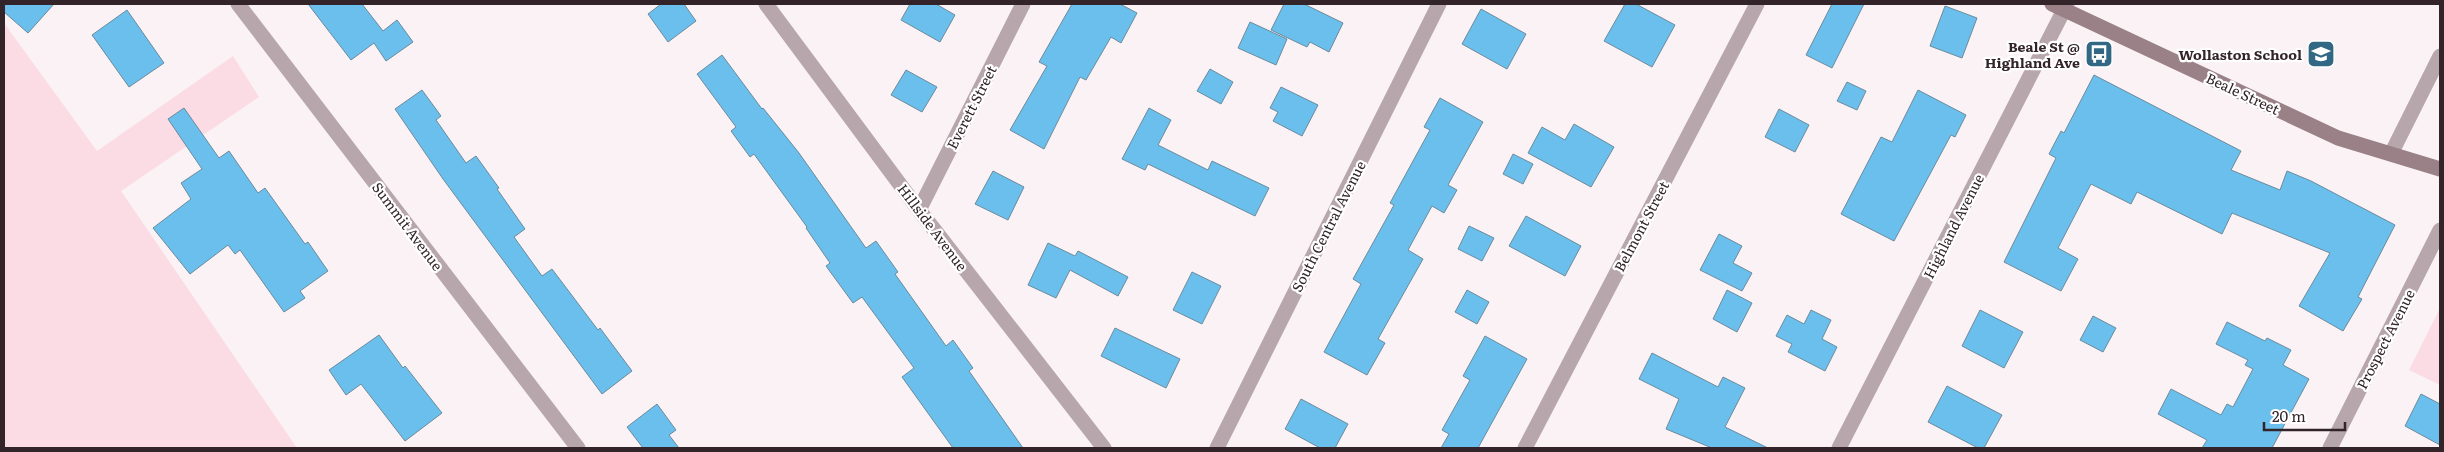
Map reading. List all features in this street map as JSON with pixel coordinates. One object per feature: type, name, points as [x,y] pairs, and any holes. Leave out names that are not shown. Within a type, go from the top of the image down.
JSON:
[{"type":"main road","name":"Beale Street","points":[[2061,6],[2338,138],[2440,170]]},
{"type":"street","name":"Summit Avenue","points":[[238,4],[578,448]]},
{"type":"street","name":"Hillside Avenue","points":[[766,4],[919,210],[1104,448]]},
{"type":"street","name":"Everett Street","points":[[919,210],[1024,4]]},
{"type":"street","name":"South Central Avenue","points":[[1217,448],[1439,4]]},
{"type":"street","name":"Belmont Street","points":[[1525,448],[1757,4]]},
{"type":"street","name":"Highland Avenue","points":[[1839,448],[2061,6]]},
{"type":"street","points":[[2391,154],[2440,56]]},
{"type":"street","name":"Prospect Avenue","points":[[2330,448],[2440,230]]},
{"type":"shaded area","points":[[4,23],[97,151],[233,56],[259,97],[121,191],[297,448],[4,448]]},
{"type":"shaded area","points":[[2440,308],[2440,385],[2409,370]]},
{"type":"building","points":[[4,4],[54,4],[28,33],[4,12]]},
{"type":"building","points":[[308,4],[362,4],[383,31],[397,20],[413,42],[386,61],[374,43],[351,60]]},
{"type":"building","points":[[661,4],[684,4],[696,21],[668,42],[648,14]]},
{"type":"building","points":[[910,4],[936,4],[955,15],[940,42],[901,20]]},
{"type":"building","points":[[1072,4],[1120,4],[1137,13],[1121,43],[1111,37],[1086,80],[1080,77],[1044,149],[1010,130],[1047,66],[1039,62]]},
{"type":"building","points":[[1284,4],[1304,4],[1343,23],[1329,52],[1310,42],[1307,47],[1271,30]]},
{"type":"building","points":[[1625,4],[1636,4],[1675,25],[1652,67],[1604,41]]},
{"type":"building","points":[[1832,4],[1864,4],[1832,68],[1806,55]]},
{"type":"building","points":[[1945,6],[1977,18],[1962,58],[1930,46]]},
{"type":"building","points":[[1481,9],[1526,34],[1507,69],[1462,44]]},
{"type":"building","points":[[127,10],[164,63],[129,87],[92,35]]},
{"type":"building","points":[[1250,22],[1287,39],[1276,65],[1238,48]]},
{"type":"building","points":[[722,55],[762,109],[799,153],[866,248],[876,241],[898,272],[895,274],[946,346],[953,340],[973,368],[969,371],[1023,448],[953,448],[902,377],[914,368],[862,297],[853,303],[826,266],[830,263],[807,227],[754,154],[750,157],[731,131],[736,127],[697,74]]},
{"type":"building","points":[[1210,69],[1233,82],[1221,104],[1197,91]]},
{"type":"building","points":[[906,70],[937,87],[922,112],[891,95]]},
{"type":"building","points":[[2094,75],[2241,151],[2231,170],[2280,190],[2287,171],[2311,181],[2395,225],[2358,297],[2362,299],[2343,331],[2299,306],[2330,253],[2232,213],[2222,234],[2137,192],[2131,204],[2091,184],[2058,248],[2078,259],[2061,291],[2004,262],[2056,158],[2049,154],[2061,131],[2064,133]]},
{"type":"building","points":[[1847,82],[1866,91],[1857,110],[1837,101]]},
{"type":"building","points":[[1281,87],[1318,105],[1302,136],[1273,121],[1278,112],[1270,108]]},
{"type":"building","points":[[422,90],[441,116],[436,120],[466,163],[476,156],[499,188],[497,189],[525,229],[514,237],[542,276],[552,269],[632,371],[602,394],[443,179],[395,109]]},
{"type":"building","points":[[1918,90],[1966,115],[1955,137],[1951,135],[1894,241],[1841,214],[1881,137],[1892,142]]},
{"type":"building","points":[[1440,98],[1483,122],[1448,185],[1457,190],[1444,213],[1432,206],[1408,250],[1423,259],[1378,339],[1385,343],[1367,375],[1324,352],[1361,284],[1353,279],[1394,205],[1390,203],[1430,130],[1424,127]]},
{"type":"building","points":[[184,108],[219,158],[229,151],[258,193],[265,188],[305,244],[308,242],[328,271],[300,291],[305,298],[284,312],[240,250],[235,254],[228,245],[190,274],[153,228],[191,199],[181,183],[202,169],[168,119]]},
{"type":"building","points":[[1149,108],[1171,120],[1158,145],[1208,170],[1212,161],[1269,188],[1255,216],[1148,164],[1145,170],[1122,159]]},
{"type":"building","points":[[1779,109],[1809,125],[1795,152],[1765,137]]},
{"type":"building","points":[[1574,124],[1614,147],[1591,187],[1528,153],[1542,127],[1565,140]]},
{"type":"building","points":[[1513,154],[1533,164],[1523,184],[1503,174]]},
{"type":"building","points":[[993,171],[1024,187],[1008,220],[975,204]]},
{"type":"building","points":[[1526,216],[1581,246],[1565,276],[1509,246]]},
{"type":"building","points":[[1469,226],[1494,238],[1482,261],[1458,249]]},
{"type":"building","points":[[1719,234],[1742,246],[1733,263],[1752,273],[1742,291],[1700,270]]},
{"type":"building","points":[[1048,243],[1075,256],[1078,251],[1128,277],[1118,296],[1070,270],[1056,298],[1028,285]]},
{"type":"building","points":[[1192,272],[1221,286],[1202,324],[1173,310]]},
{"type":"building","points":[[1467,290],[1489,302],[1477,324],[1455,312]]},
{"type":"building","points":[[1727,290],[1752,303],[1737,332],[1713,319]]},
{"type":"building","points":[[1811,310],[1831,320],[1822,339],[1837,347],[1825,371],[1788,352],[1792,344],[1776,336],[1787,315],[1804,324]]},
{"type":"building","points":[[1980,310],[2023,332],[2004,368],[1962,346]]},
{"type":"building","points":[[2093,316],[2116,328],[2103,352],[2080,340]]},
{"type":"building","points":[[2227,322],[2265,341],[2267,338],[2291,350],[2283,365],[2309,379],[2272,448],[2202,448],[2207,440],[2158,414],[2171,389],[2221,415],[2227,404],[2233,407],[2253,369],[2245,365],[2248,360],[2216,344]]},
{"type":"building","points":[[1115,328],[1180,359],[1166,388],[1101,356]]},
{"type":"building","points":[[379,335],[403,368],[405,366],[442,413],[405,441],[361,384],[346,395],[329,370]]},
{"type":"building","points":[[1485,336],[1527,359],[1478,448],[1441,448],[1449,434],[1442,430],[1470,380],[1463,376]]},
{"type":"building","points":[[1652,353],[1718,387],[1723,377],[1745,388],[1725,427],[1768,448],[1712,448],[1666,429],[1679,399],[1639,379]]},
{"type":"building","points":[[1947,386],[2002,415],[1984,448],[1978,448],[1928,422]]},
{"type":"building","points":[[2421,394],[2440,404],[2440,445],[2405,426]]},
{"type":"building","points":[[1301,399],[1348,424],[1335,448],[1320,448],[1285,429]]},
{"type":"building","points":[[657,404],[676,430],[669,435],[679,448],[643,448],[627,427]]},
{"type":"place","name":"Beale St @ Highland Ave","points":[[2099,54]]},
{"type":"place","name":"Wollaston School","points":[[2321,54]]}]
